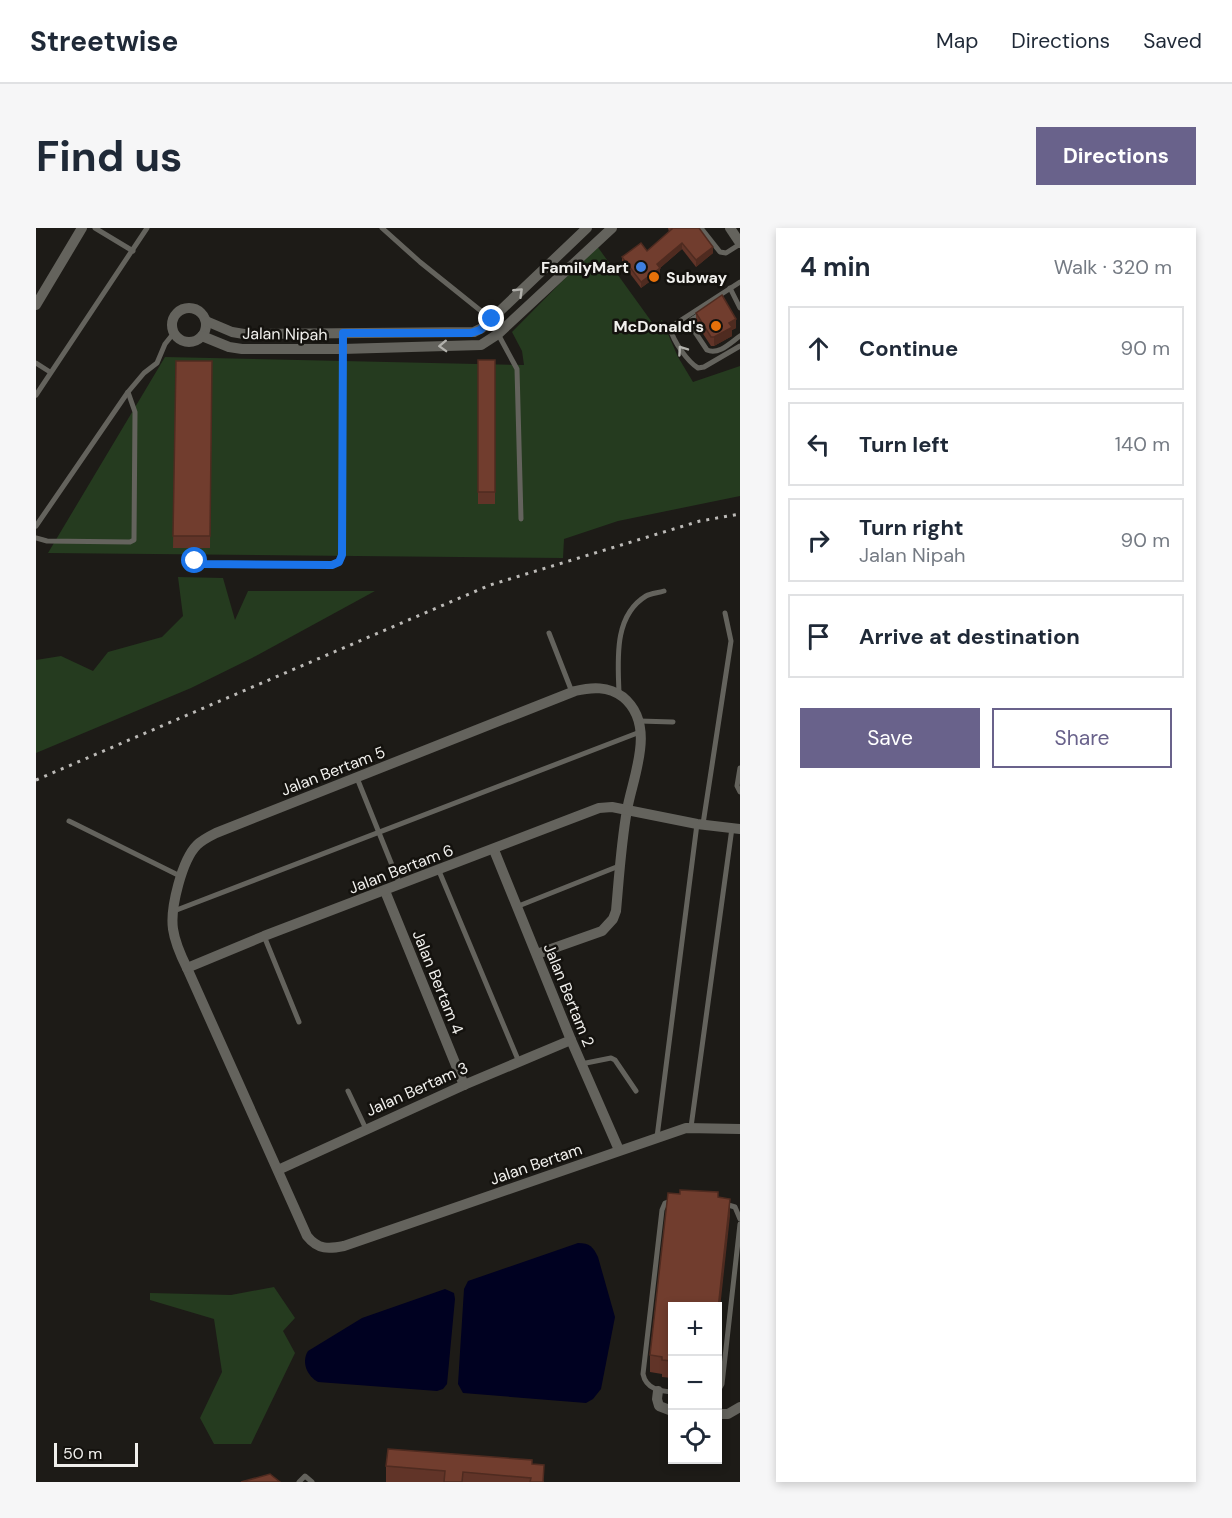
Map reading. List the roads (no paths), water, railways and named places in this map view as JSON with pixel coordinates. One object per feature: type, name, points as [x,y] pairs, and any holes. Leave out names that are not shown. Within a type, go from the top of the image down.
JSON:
[{"type":"street","points":[[36,305],[82,228]]},
{"type":"street","name":"Jalan Nipah","points":[[206,321],[240,333],[471,333],[480,330],[587,228]]},
{"type":"street","name":"Jalan Nipah","points":[[202,336],[237,348],[342,350],[481,345],[498,334],[612,228]]},
{"type":"street","points":[[730,228],[740,243]]},
{"type":"street","points":[[190,308],[198,311],[206,321],[206,329],[195,341],[187,343],[179,340],[173,334],[171,326],[173,318],[182,309],[190,308]]},
{"type":"street","name":"Jalan Bertam 5","points":[[345,1246],[321,1248],[307,1236],[187,968],[173,930],[172,912],[191,852],[205,838],[572,692],[592,687],[608,689],[620,695]]},
{"type":"street","points":[[537,954],[602,931],[609,926],[616,911],[627,809],[636,778],[640,732],[639,721],[627,700],[620,695]]},
{"type":"street","name":"Jalan Bertam 6","points":[[187,968],[586,812],[612,807],[700,824],[736,828]]},
{"type":"street","name":"Jalan Bertam 2","points":[[494,849],[571,1040],[619,1150]]},
{"type":"street","name":"Jalan Bertam 4","points":[[385,891],[464,1085]]},
{"type":"street","name":"Jalan Bertam 3","points":[[278,1170],[464,1085],[571,1040]]},
{"type":"street","name":"Jalan Bertam","points":[[345,1246],[657,1137],[692,1127],[740,1129]]},
{"type":"street","points":[[658,1391],[659,1406],[669,1410]]},
{"type":"street","points":[[722,1414],[728,1414],[740,1407]]},
{"type":"lane","points":[[95,228],[133,251]]},
{"type":"lane","points":[[36,395],[147,228]]},
{"type":"lane","points":[[382,228],[492,319]]},
{"type":"lane","points":[[701,228],[723,253],[740,243]]},
{"type":"lane","points":[[740,282],[675,324],[671,333],[698,368],[704,367],[740,346]]},
{"type":"lane","points":[[730,288],[740,308]]},
{"type":"lane","points":[[730,288],[722,298],[692,320],[692,326],[707,350],[711,352],[718,351],[740,336]]},
{"type":"lane","points":[[192,554],[195,561],[202,564],[332,565],[339,562],[342,555],[343,333]]},
{"type":"lane","points":[[36,526],[128,392],[144,373],[157,363],[165,344],[173,334]]},
{"type":"lane","points":[[498,334],[517,369],[521,519]]},
{"type":"lane","points":[[36,363],[50,372]]},
{"type":"lane","points":[[36,538],[47,542],[130,542],[134,540],[135,412],[128,392]]},
{"type":"lane","points":[[620,695],[619,647],[624,621],[636,604],[647,595],[664,591]]},
{"type":"lane","points":[[657,1137],[700,824],[731,642],[725,613]]},
{"type":"lane","points":[[549,633],[572,692]]},
{"type":"lane","points":[[639,721],[673,722]]},
{"type":"lane","points":[[172,912],[640,732]]},
{"type":"lane","points":[[740,768],[738,786],[740,792]]},
{"type":"lane","points":[[357,777],[400,885]]},
{"type":"lane","points":[[69,821],[182,877]]},
{"type":"lane","points":[[692,1127],[736,828]]},
{"type":"lane","points":[[516,907],[620,866]]},
{"type":"lane","points":[[439,871],[519,1062]]},
{"type":"lane","points":[[264,936],[299,1022]]},
{"type":"lane","points":[[581,1064],[610,1058],[615,1060],[636,1091]]},
{"type":"lane","points":[[348,1091],[366,1129]]},
{"type":"lane","points":[[668,1392],[658,1391],[645,1382],[643,1374],[662,1210],[665,1203],[669,1201],[684,1201]]},
{"type":"lane","points":[[717,1203],[733,1206],[740,1219]]},
{"type":"lane","points":[[722,1384],[740,1224]]},
{"type":"lane","points":[[299,1482],[305,1476],[312,1482]]},
{"type":"water","points":[[578,1243],[591,1246],[598,1257],[615,1317],[601,1389],[593,1399],[586,1403],[463,1393],[458,1384],[464,1289],[468,1281]]},
{"type":"water","points":[[445,1289],[454,1293],[455,1299],[447,1384],[443,1389],[437,1391],[318,1382],[308,1372],[305,1360],[308,1351],[362,1318]]},
{"type":"railway","points":[[36,780],[490,585],[700,521],[740,514]]},
{"type":"place","name":"FamilyMart","points":[[641,267]]},
{"type":"place","name":"Subway","points":[[654,277]]},
{"type":"place","name":"McDonald's","points":[[716,326]]}]
